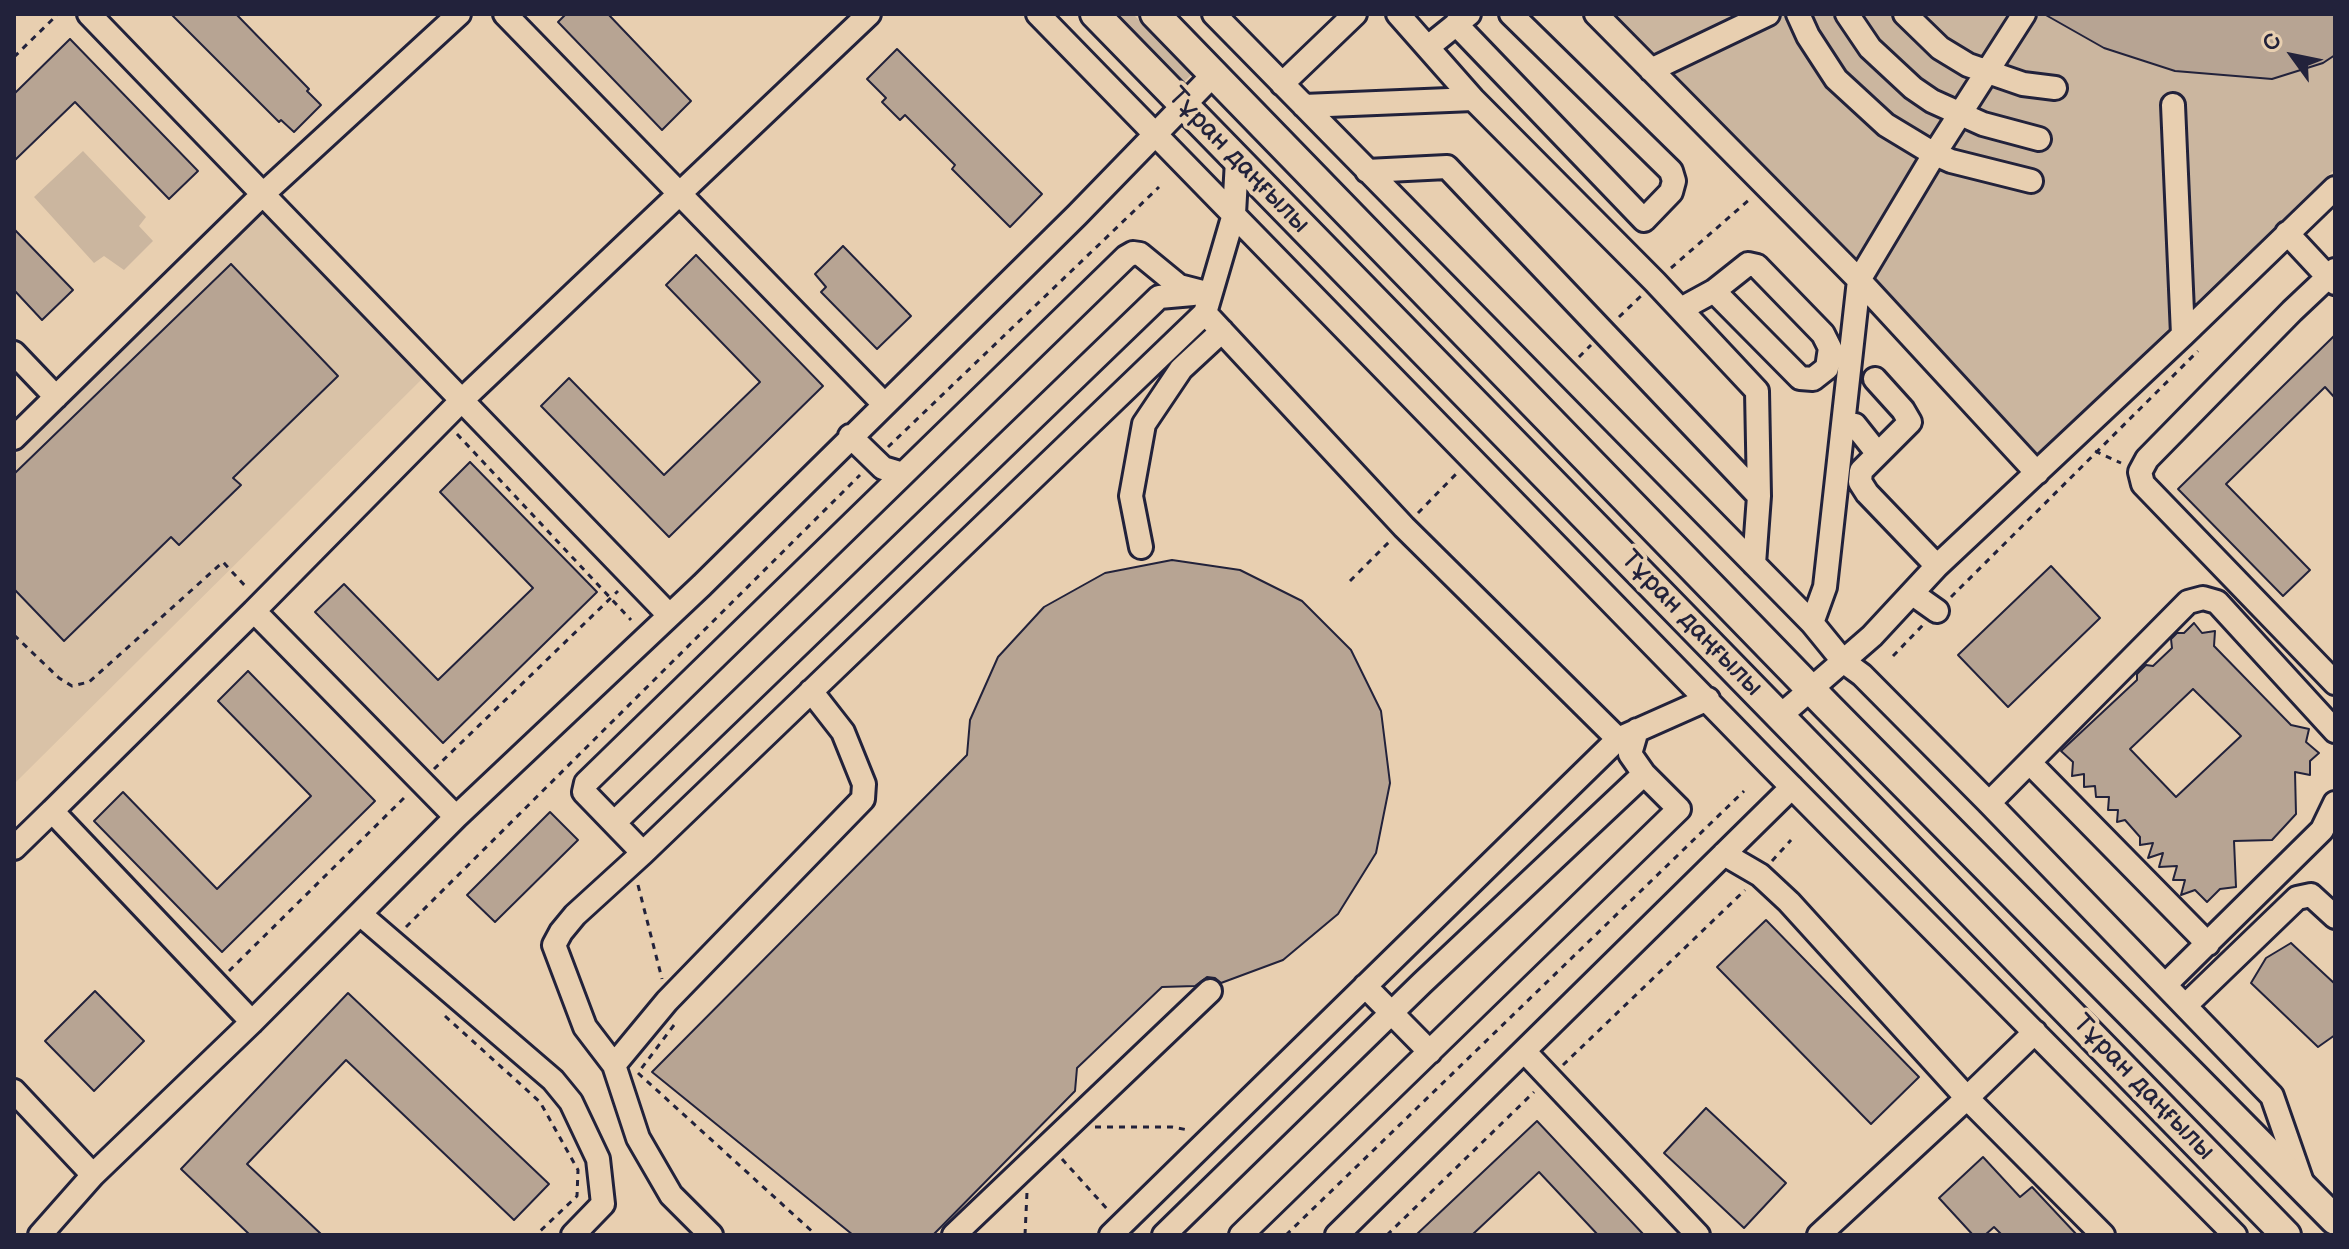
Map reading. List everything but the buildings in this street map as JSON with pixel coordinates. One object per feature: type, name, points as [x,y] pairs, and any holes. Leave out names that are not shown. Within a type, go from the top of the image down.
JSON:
[{"type":"main road","name":"Тұран даңғылы","points":[[1095,14],[2286,1235]]},
{"type":"main road","name":"Тұран даңғылы","points":[[1155,14],[1810,688],[2335,1220]]},
{"type":"lane","points":[[89,14],[669,615]]},
{"type":"lane","points":[[14,438],[262,195],[459,14]]},
{"type":"lane","points":[[505,14],[884,404]]},
{"type":"lane","points":[[14,848],[462,400],[869,14]]},
{"type":"lane","points":[[1038,14],[1792,787],[2235,1235]]},
{"type":"lane","points":[[1214,14],[1812,623],[1843,661],[1862,675],[1989,803],[2272,1096],[2303,1186]]},
{"type":"lane","points":[[1282,84],[1355,14]]},
{"type":"lane","points":[[1398,14],[1473,99],[1655,282],[1757,391],[1759,496],[1754,564]]},
{"type":"lane","points":[[1511,14],[1671,171],[1674,181],[1671,192],[1619,247]]},
{"type":"lane","points":[[1596,14],[1859,280],[2037,473]]},
{"type":"lane","points":[[1651,70],[1768,14]]},
{"type":"lane","points":[[1798,14],[1808,36],[1836,79],[1886,125],[1935,153],[1972,168],[2031,181]]},
{"type":"lane","points":[[1847,14],[1870,48],[1913,88],[1960,115],[2039,139]]},
{"type":"lane","points":[[1905,14],[1940,48],[1986,73],[2025,85],[2055,88]]},
{"type":"lane","points":[[1812,623],[1825,587],[1859,280],[2024,14]]},
{"type":"lane","points":[[1428,47],[1462,19],[1644,220]]},
{"type":"lane","points":[[40,1235],[93,1175],[252,1022],[456,817],[702,585],[1077,215],[1213,75]]},
{"type":"lane","points":[[1304,106],[1473,99]]},
{"type":"lane","points":[[2173,105],[2183,335]]},
{"type":"lane","points":[[711,1235],[671,1195],[638,1138],[614,1065],[585,1027],[554,945],[575,915],[811,691],[1206,299],[1234,214],[1237,160]]},
{"type":"lane","points":[[1367,171],[1447,167],[1759,496]]},
{"type":"lane","points":[[1780,716],[1843,661],[1913,594],[1937,566],[2335,188]]},
{"type":"lane","points":[[2287,233],[2333,277],[2147,459],[2140,472],[2143,484],[2335,683]]},
{"type":"lane","points":[[638,858],[615,822],[584,792],[586,783],[1126,257],[1133,253],[1140,254],[1170,281],[1206,299],[1222,331],[1404,527],[1627,735],[1630,754],[1644,774],[1679,809],[1241,1235]]},
{"type":"lane","points":[[1681,309],[1714,291],[1748,264],[1757,266],[1823,334],[1830,348],[1827,368],[1813,379],[1800,378],[1714,291]]},
{"type":"lane","points":[[615,822],[1159,297],[1206,299]]},
{"type":"lane","points":[[1141,547],[1131,496],[1144,424],[1181,369],[1222,331]]},
{"type":"lane","points":[[14,353],[56,397]]},
{"type":"lane","points":[[1875,379],[1910,422],[1861,471],[1860,482],[1937,566]]},
{"type":"lane","points":[[1855,425],[1878,454]]},
{"type":"lane","points":[[850,436],[874,461],[888,471],[903,474]]},
{"type":"lane","points":[[1913,594],[1937,611]]},
{"type":"lane","points":[[1989,803],[2188,602],[2203,598],[2217,602],[2335,731]]},
{"type":"lane","points":[[258,607],[456,817]]},
{"type":"lane","points":[[614,1065],[667,1001],[863,799],[864,784],[843,732],[811,691]]},
{"type":"lane","points":[[1116,1230],[1627,735],[1708,699]]},
{"type":"lane","points":[[2030,763],[2208,944]]},
{"type":"lane","points":[[1164,1235],[1390,1014],[1644,774]]},
{"type":"lane","points":[[1337,1235],[1792,787]]},
{"type":"lane","points":[[2166,984],[2328,834],[2335,803]]},
{"type":"lane","points":[[52,811],[252,1022]]},
{"type":"lane","points":[[1724,854],[1760,875],[1789,902],[1967,1098],[2103,1235]]},
{"type":"lane","points":[[2186,1005],[2297,898],[2311,895],[2335,917]]},
{"type":"lane","points":[[360,914],[553,1080],[571,1102],[598,1159],[603,1204],[573,1235]]},
{"type":"lane","points":[[1365,986],[1430,1052]]},
{"type":"lane","points":[[954,1235],[1210,991]]},
{"type":"lane","points":[[1819,1235],[2035,1032]]},
{"type":"lane","points":[[1524,1051],[1698,1235]]},
{"type":"lane","points":[[14,1091],[93,1175]]},
{"type":"path","points":[[14,57],[58,14]]},
{"type":"path","points":[[1620,317],[1655,282],[1765,186]]},
{"type":"path","points":[[392,940],[874,461],[1159,187]]},
{"type":"path","points":[[1893,656],[2204,345]]},
{"type":"path","points":[[443,419],[631,620]]},
{"type":"path","points":[[2095,451],[2140,472]]},
{"type":"path","points":[[14,635],[59,678],[72,686],[89,682],[223,562],[258,607]]},
{"type":"path","points":[[1286,1235],[1744,791]]},
{"type":"path","points":[[1387,1235],[1760,875],[1791,840]]},
{"type":"path","points":[[638,858],[675,1027],[638,1073],[816,1235]]},
{"type":"path","points":[[436,1007],[540,1102],[578,1170],[577,1196],[536,1235]]},
{"type":"path","points":[[1068,1126],[1172,1127],[1214,1134]]},
{"type":"path","points":[[1049,1144],[1116,1230]]},
{"type":"path","points":[[1025,1235],[1028,1164]]},
{"type":"shaded area","points":[[1116,14],[1133,14],[1192,74],[1183,83]]},
{"type":"shaded area","points":[[2335,14],[2335,169],[2035,457],[1661,63],[1658,65],[1610,16]]},
{"type":"shaded area","points":[[83,151],[146,217],[139,226],[153,241],[124,270],[104,256],[94,263],[34,197]]},
{"type":"shaded area","points":[[263,212],[424,377],[14,784],[14,456]]}]
